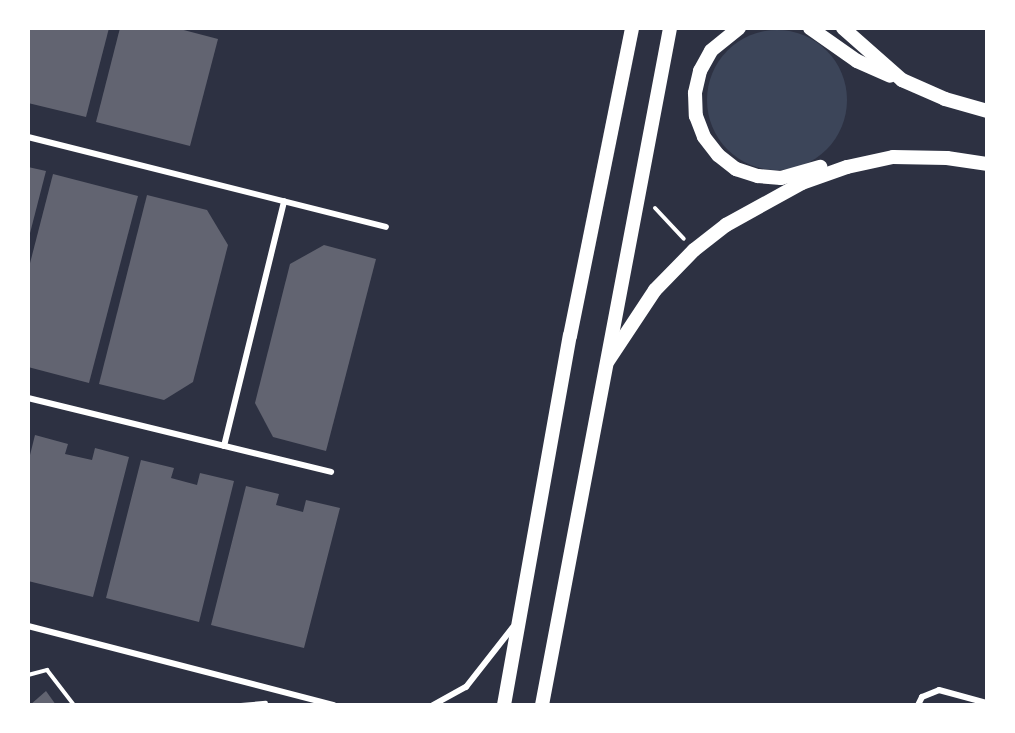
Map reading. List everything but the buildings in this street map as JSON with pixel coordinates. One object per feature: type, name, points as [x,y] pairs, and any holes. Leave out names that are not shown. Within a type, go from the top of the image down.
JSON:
[{"type":"street","points":[[504,705],[570,336],[632,28]]},
{"type":"street","points":[[542,705],[670,28]]},
{"type":"street","points":[[739,28],[711,51],[700,71],[695,93],[696,116],[704,137],[718,155],[736,169],[758,176],[781,178],[847,159],[947,158],[987,164]]},
{"type":"street","points":[[810,28],[857,61],[945,99],[987,111]]},
{"type":"street","points":[[843,28],[902,80]]},
{"type":"street","points":[[604,368],[655,290],[694,250],[726,225],[802,183],[847,167],[893,157]]},
{"type":"lane","points":[[28,137],[386,227]]},
{"type":"lane","points":[[224,446],[284,201]]},
{"type":"lane","points":[[28,398],[331,472]]},
{"type":"lane","points":[[433,705],[466,687],[522,614]]},
{"type":"lane","points":[[28,626],[334,705]]},
{"type":"lane","points":[[918,705],[922,697],[939,690],[987,703]]},
{"type":"path","points":[[657,193],[654,209],[684,239]]},
{"type":"path","points":[[28,675],[47,670],[74,705]]},
{"type":"shaded area","points":[[777,30],[804,36],[826,51],[841,73],[847,100],[841,127],[826,149],[804,164],[777,170],[750,164],[728,149],[713,127],[707,100],[713,73],[728,51],[750,36]]}]
